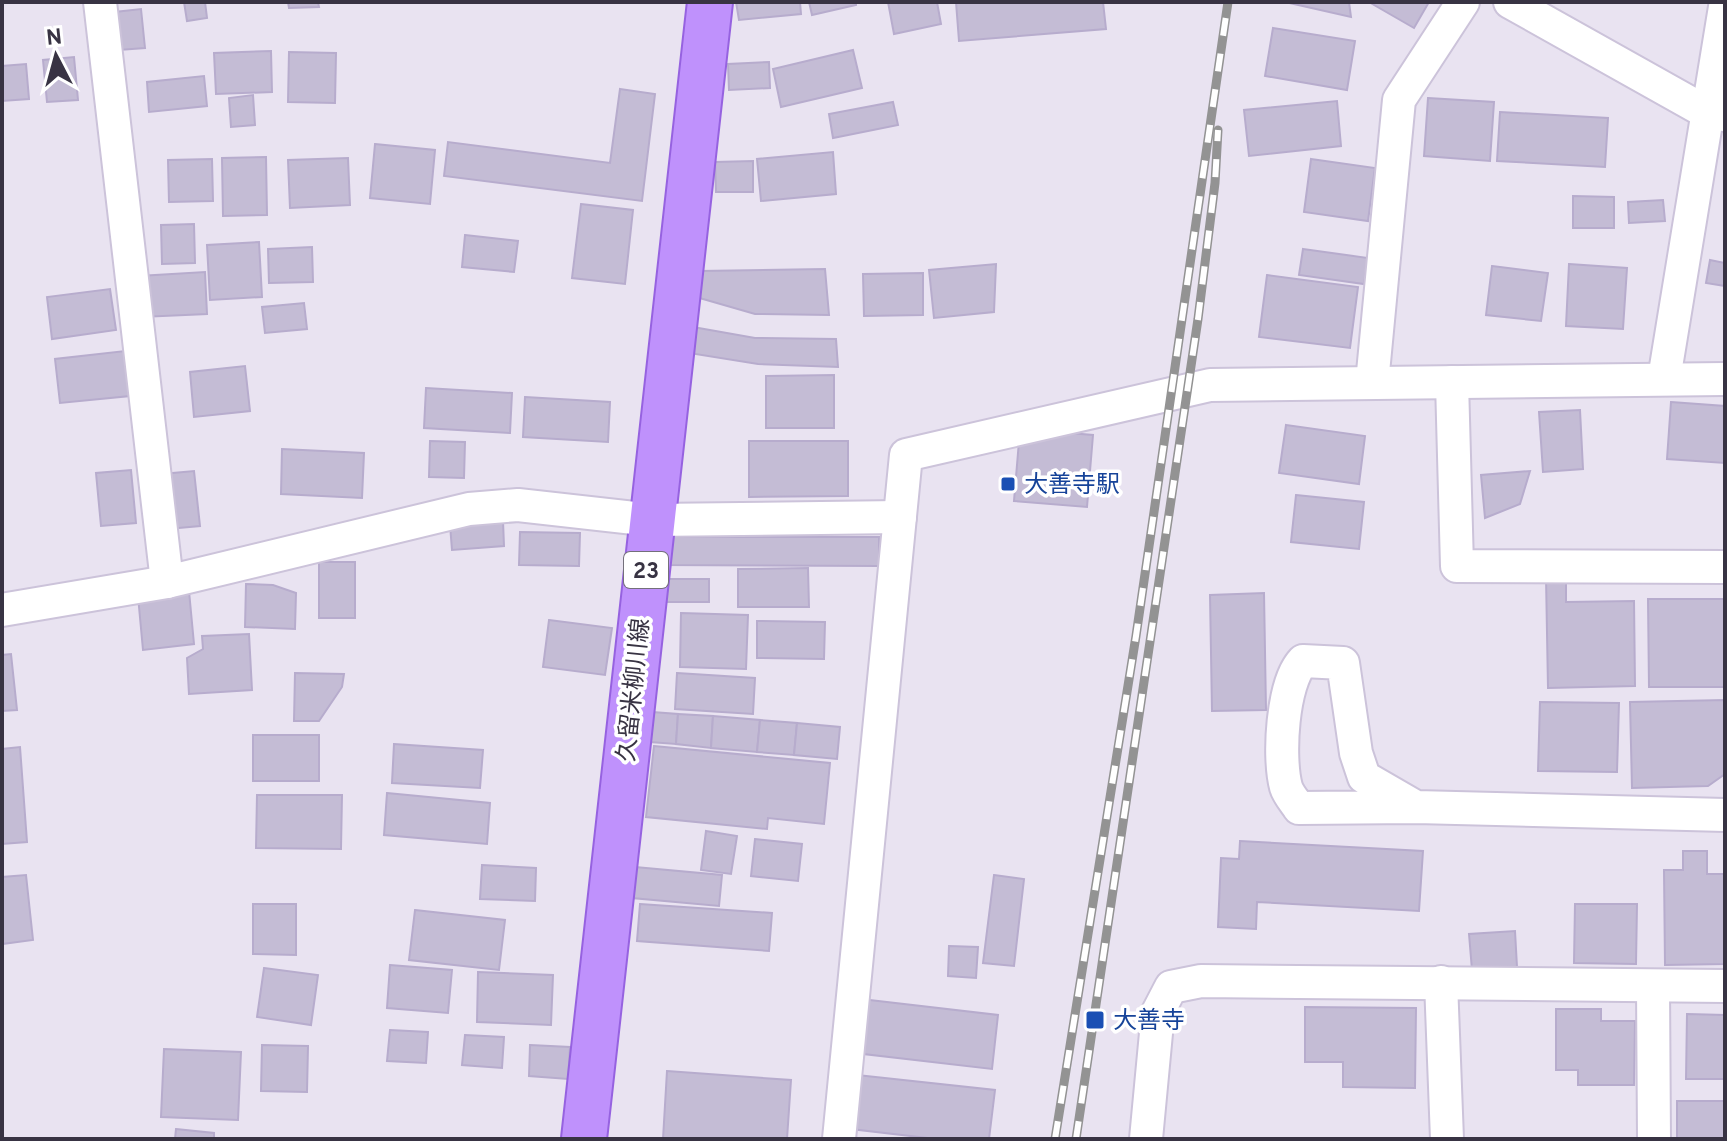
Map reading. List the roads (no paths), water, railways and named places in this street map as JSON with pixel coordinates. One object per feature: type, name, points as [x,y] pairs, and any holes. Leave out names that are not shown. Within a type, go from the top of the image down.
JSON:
[{"type":"main road","name":"久留米柳川線","points":[[584,1139],[710,2]]},
{"type":"street","points":[[100,2],[167,582]]},
{"type":"street","points":[[1372,383],[1399,100],[1463,2]]},
{"type":"street","points":[[1510,2],[1716,114]]},
{"type":"street","points":[[1664,379],[1716,114],[1725,7]]},
{"type":"street","points":[[839,1139],[906,455],[1210,385],[1725,379]]},
{"type":"street","points":[[1452,382],[1457,566],[1725,567]]},
{"type":"street","points":[[2,610],[167,582],[469,509],[518,505],[652,520],[900,517]]},
{"type":"street","points":[[1416,807],[1364,777],[1356,753],[1343,663],[1303,661],[1293,672],[1284,712],[1286,789],[1299,808],[1416,807],[1725,815]]},
{"type":"street","points":[[1146,1139],[1158,1012],[1171,987],[1201,981],[1725,986]]},
{"type":"street","points":[[1441,982],[1447,1139]]},
{"type":"street","points":[[1653,987],[1654,1139]]},
{"type":"railway","points":[[1055,1139],[1136,636],[1228,2]]},
{"type":"railway","points":[[1076,1139],[1198,319],[1215,183],[1218,130]]},
{"type":"place","name":"大善寺駅","points":[[1008,484]]},
{"type":"place","name":"大善寺","points":[[1095,1020]]}]
